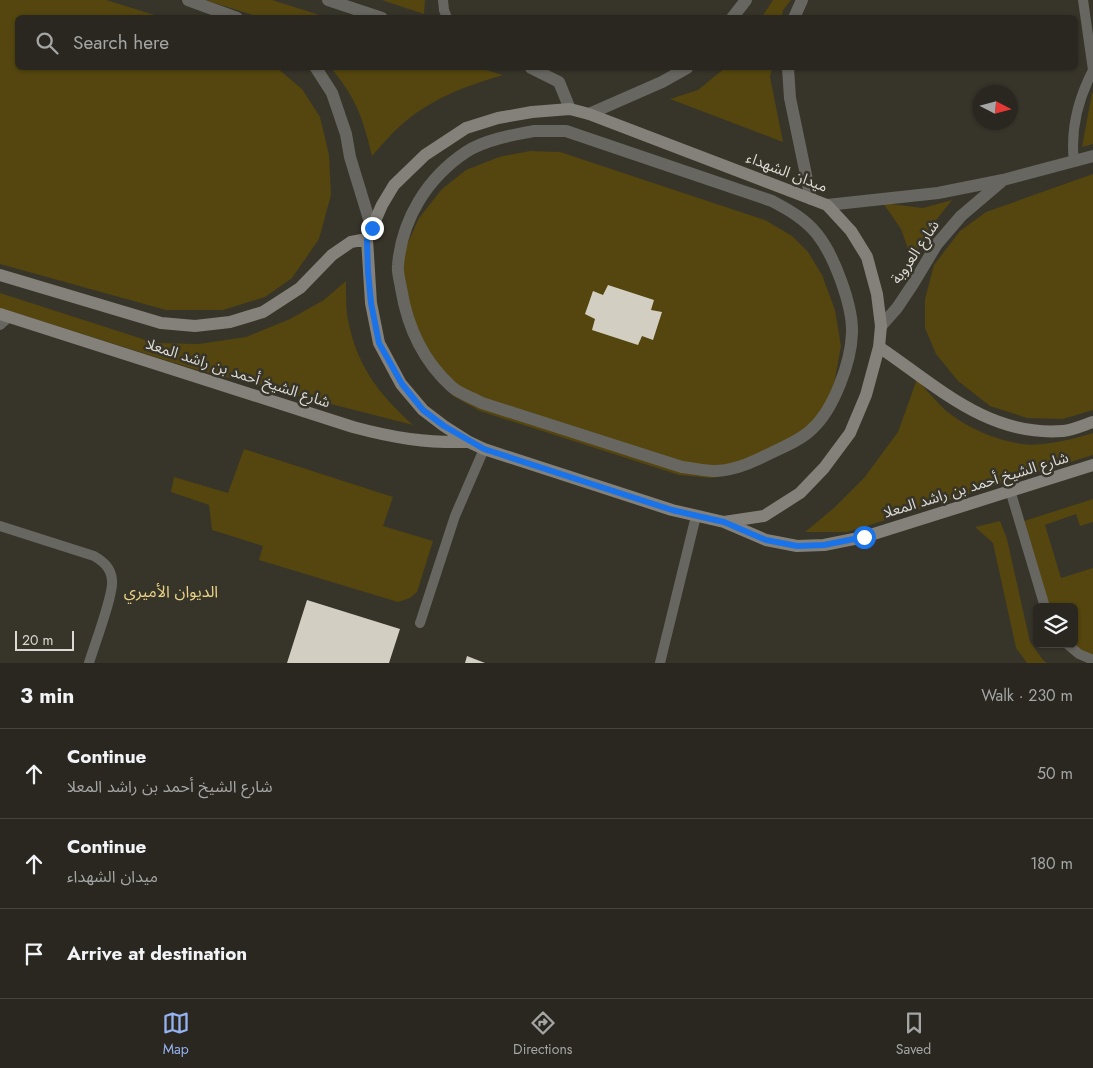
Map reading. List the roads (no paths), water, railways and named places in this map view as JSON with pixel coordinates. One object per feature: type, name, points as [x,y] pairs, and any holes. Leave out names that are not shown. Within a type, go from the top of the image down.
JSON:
[{"type":"main road","name":"ميدان الشهداء","points":[[570,109],[589,114],[827,205],[850,231],[867,257],[877,294],[881,326],[879,347],[866,394],[850,433],[824,468],[800,492],[764,516],[724,522],[696,516],[672,510],[484,449],[469,442],[423,410],[402,384],[379,343],[371,303],[370,234],[382,204],[394,185],[425,155],[466,128],[498,118],[532,112],[570,109]]},
{"type":"main road","name":"شارع الشيخ أحمد بن راشد المعلا","points":[[0,275],[161,323],[195,326],[230,322],[263,312],[300,288],[332,255],[351,242],[370,234]]},
{"type":"main road","name":"شارع الشيخ أحمد بن راشد المعلا","points":[[3,319],[386,436],[438,443],[469,442]]},
{"type":"main road","name":"شارع الشيخ أحمد بن راشد المعلا","points":[[879,347],[959,404],[995,422],[1025,429],[1065,431],[1093,422]]},
{"type":"main road","name":"شارع الشيخ أحمد بن راشد المعلا","points":[[724,522],[766,540],[797,546],[824,545],[864,537],[1093,465]]},
{"type":"street","points":[[188,0],[229,15]]},
{"type":"street","points":[[328,0],[373,15]]},
{"type":"street","points":[[734,15],[746,0]]},
{"type":"street","points":[[795,15],[802,0]]},
{"type":"street","points":[[317,70],[332,92],[346,134],[370,234]]},
{"type":"street","points":[[535,70],[559,82],[570,109]]},
{"type":"street","points":[[589,114],[662,82],[683,70]]},
{"type":"street","points":[[788,70],[790,98],[811,198]]},
{"type":"street","points":[[534,130],[566,131],[622,150],[772,201],[800,217],[818,234],[833,258],[846,294],[852,332],[845,373],[832,401],[812,429],[784,447],[749,465],[717,471],[682,467],[482,403],[453,388],[432,364],[414,336],[404,305],[398,267],[404,231],[418,201],[442,170],[467,151],[502,137],[534,130]]},
{"type":"street","name":"شارع العروبة","points":[[827,205],[938,193],[1003,180],[1093,156]]},
{"type":"street","name":"شارع العروبة","points":[[881,326],[897,308],[937,244],[961,216],[1003,180]]},
{"type":"lane","points":[[443,0],[446,15]]},
{"type":"lane","points":[[1074,162],[1072,143],[1079,100],[1093,70],[1084,0]]},
{"type":"lane","points":[[420,623],[455,516],[484,449]]},
{"type":"lane","points":[[1010,490],[1044,603]]},
{"type":"lane","points":[[660,663],[696,516]]},
{"type":"lane","points":[[0,526],[94,556],[107,566],[111,573],[112,590],[89,663]]},
{"type":"lane","points":[[1072,648],[1093,660]]},
{"type":"district","name":"الديوان الأميري","points":[[171,591]]}]
